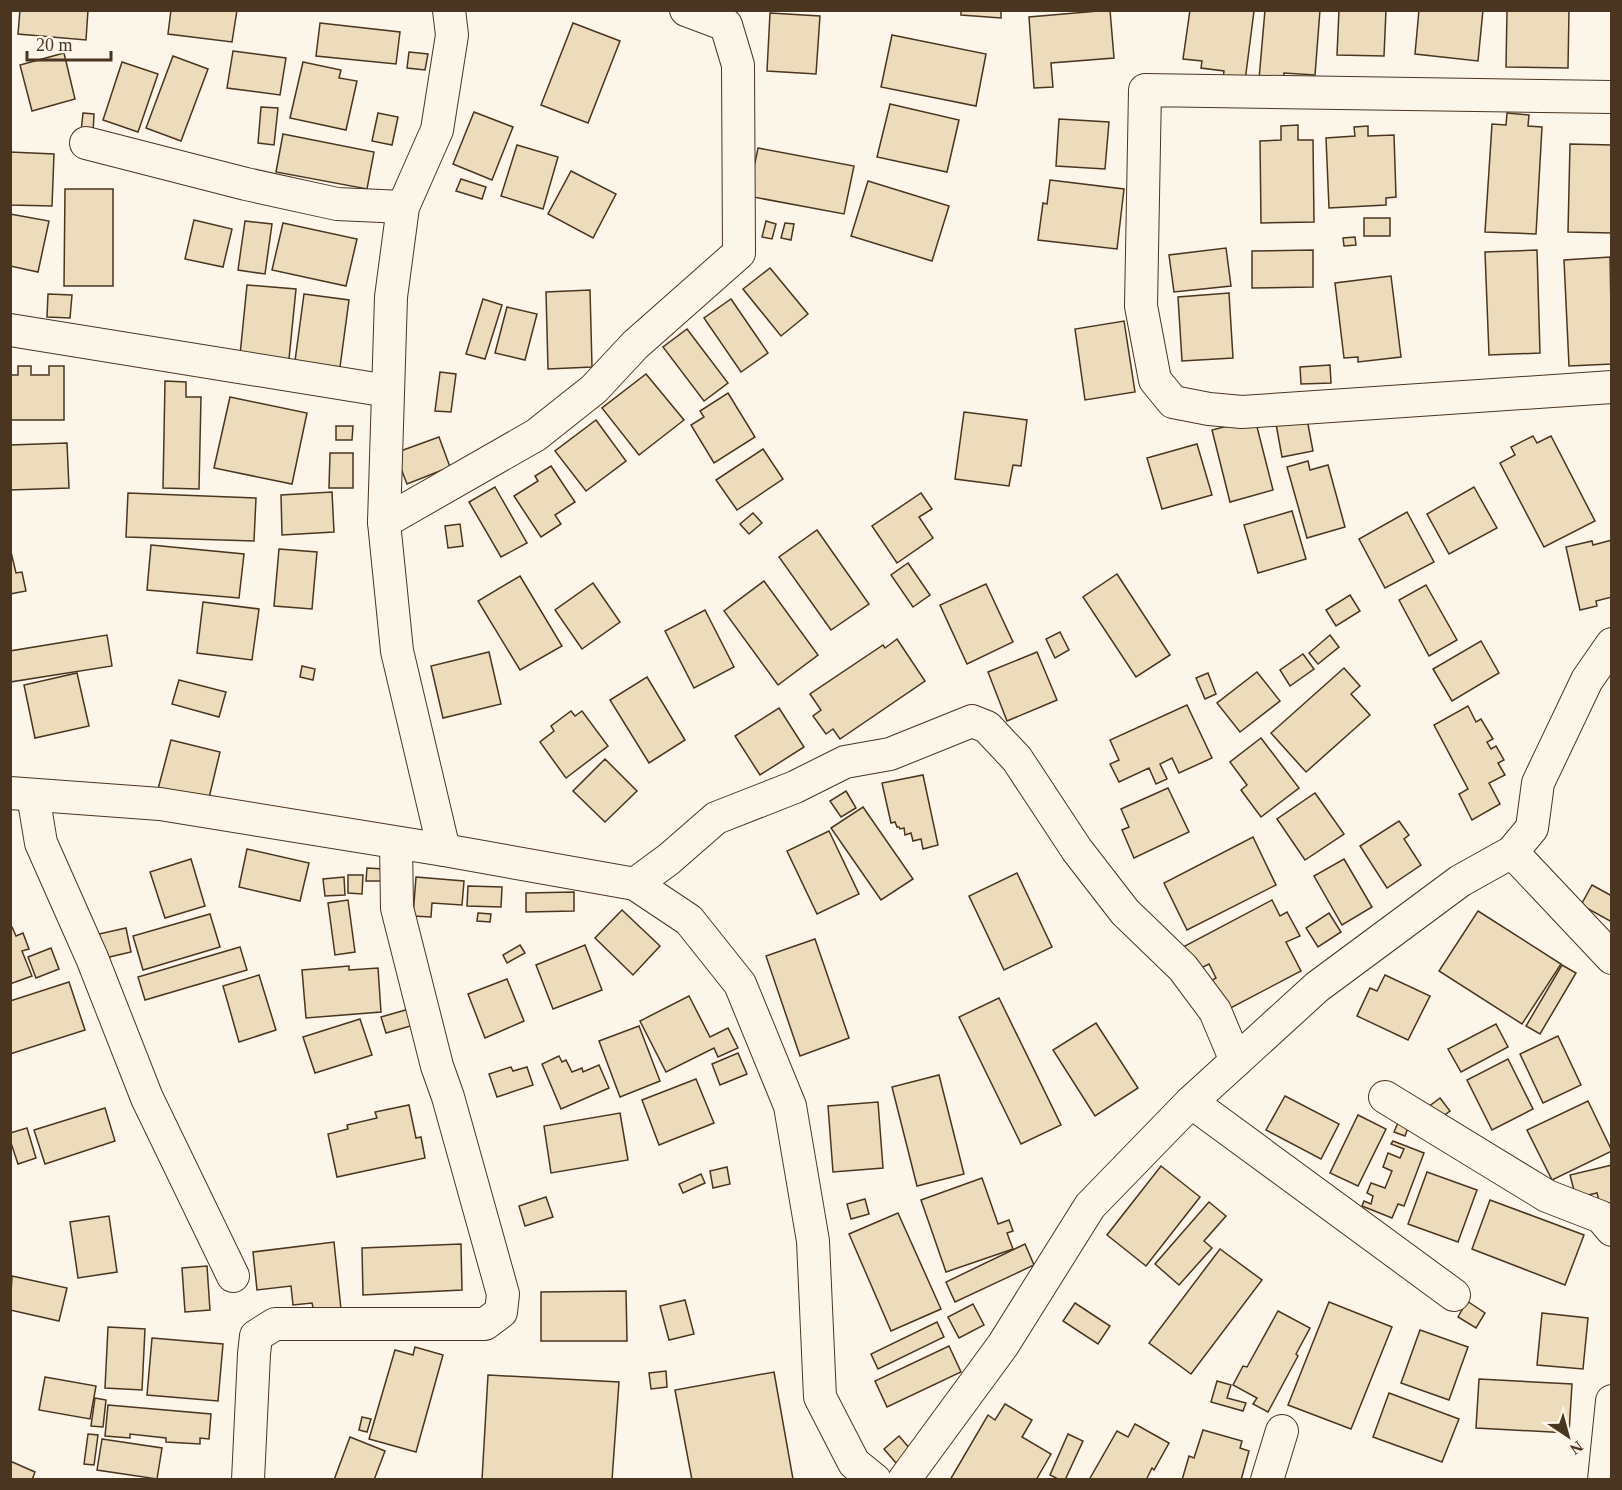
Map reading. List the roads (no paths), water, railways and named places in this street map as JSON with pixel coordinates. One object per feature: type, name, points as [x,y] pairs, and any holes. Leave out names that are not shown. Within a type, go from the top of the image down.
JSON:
[{"type":"street","points":[[444,850],[397,651],[384,522],[391,297],[403,207],[437,130],[452,35],[449,10]]},
{"type":"street","points":[[384,522],[536,435],[594,389],[635,345],[739,253],[738,65],[726,24],[686,10]]},
{"type":"street","points":[[1611,98],[1145,90],[1142,306],[1155,380],[1173,402],[1209,410],[1242,412],[1611,387]]},
{"type":"street","points":[[86,143],[246,184],[338,204],[403,207]]},
{"type":"street","points":[[10,330],[387,391]]},
{"type":"street","points":[[904,1479],[1003,1345],[1090,1206],[1191,1102],[1317,987],[1460,881],[1512,852],[1532,828],[1538,783],[1587,680],[1611,644]]},
{"type":"street","points":[[635,884],[669,860],[716,818],[795,786],[844,762],[890,754],[972,721],[987,727],[1017,759],[1077,850],[1125,912],[1183,968],[1215,1011],[1236,1061]]},
{"type":"street","points":[[233,1276],[147,1098],[92,958],[22,794],[160,804],[444,850],[635,884],[689,920],[740,984],[790,1106],[813,1241],[820,1397],[854,1463],[875,1479]]},
{"type":"street","points":[[248,1479],[256,1336],[275,1324],[485,1324],[501,1312],[503,1294],[448,1097],[437,1066],[397,908],[396,843]]},
{"type":"street","points":[[1512,852],[1611,958]]},
{"type":"street","points":[[1385,1097],[1547,1196],[1601,1217],[1611,1230]]},
{"type":"street","points":[[1191,1102],[1454,1295]]},
{"type":"street","points":[[1604,1479],[1611,1401]]},
{"type":"street","points":[[1267,1479],[1282,1431]]}]
